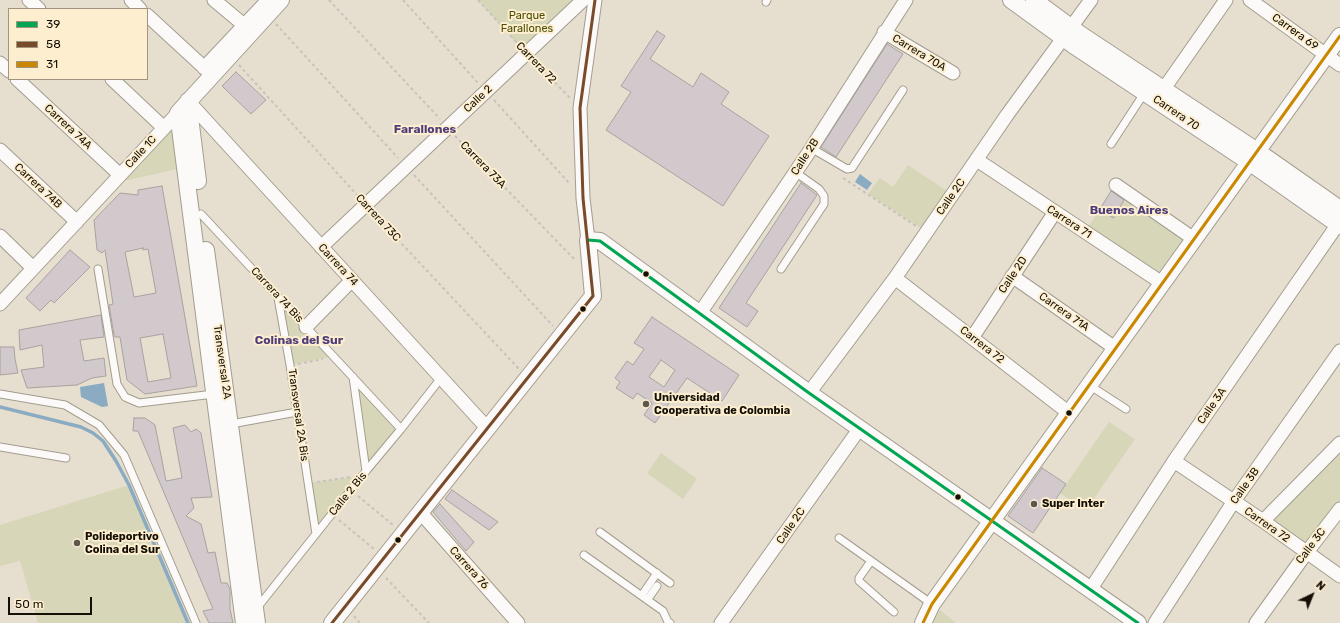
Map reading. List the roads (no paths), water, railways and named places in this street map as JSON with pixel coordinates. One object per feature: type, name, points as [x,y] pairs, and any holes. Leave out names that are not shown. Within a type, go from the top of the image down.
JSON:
[{"type":"street","points":[[29,0],[38,8]]},
{"type":"street","points":[[131,0],[139,8]]},
{"type":"street","points":[[214,0],[244,25]]},
{"type":"street","points":[[148,16],[208,71],[244,25],[268,0]]},
{"type":"street","name":"Calle 1C","points":[[0,304],[183,107],[208,71],[230,56],[281,0]]},
{"type":"street","name":"Calle 2","points":[[321,247],[583,0]]},
{"type":"street","points":[[332,623],[593,296],[583,198],[580,108],[595,0]]},
{"type":"street","name":"Calle 2B","points":[[700,313],[811,148],[884,32],[906,0]]},
{"type":"street","name":"Carrera 70","points":[[1012,0],[1164,90],[1339,220]]},
{"type":"street","name":"Carrera 70","points":[[1034,0],[1067,33],[1145,92],[1253,156]]},
{"type":"street","name":"Calle 2C","points":[[809,393],[894,278],[1007,116],[1091,0]]},
{"type":"street","points":[[1164,90],[1226,0]]},
{"type":"street","name":"Carrera 69","points":[[1250,0],[1340,65]]},
{"type":"street","name":"Carrera 70A","points":[[884,32],[953,73]]},
{"type":"street","points":[[923,623],[932,604],[1340,36]]},
{"type":"street","points":[[0,63],[8,70]]},
{"type":"street","name":"Carrera 74A","points":[[18,80],[120,175]]},
{"type":"street","points":[[113,80],[164,128]]},
{"type":"street","name":"Transversal 2A","points":[[183,107],[202,214],[244,623]]},
{"type":"street","name":"Transversal 2A","points":[[183,107],[220,393],[231,424],[256,616]]},
{"type":"street","name":"Carrera 74","points":[[183,107],[321,247],[488,429]]},
{"type":"street","name":"Carrera 74B","points":[[0,150],[77,222]]},
{"type":"street","name":"Carrera 71","points":[[977,160],[1162,283]]},
{"type":"street","points":[[1116,184],[1194,239]]},
{"type":"street","name":"Calle 2D","points":[[972,338],[1055,212]]},
{"type":"street","name":"Calle 3A","points":[[1090,590],[1174,461],[1339,220]]},
{"type":"street","points":[[0,236],[33,268]]},
{"type":"street","points":[[588,240],[600,241],[809,393],[1138,623]]},
{"type":"street","name":"Carrera 71A","points":[[1012,276],[1115,348]]},
{"type":"street","name":"Carrera 72","points":[[894,278],[1068,413]]},
{"type":"street","points":[[306,327],[352,280]]},
{"type":"street","name":"Calle 3B","points":[[1154,623],[1234,501],[1340,351]]},
{"type":"street","name":"Calle 2C","points":[[721,623],[860,428]]},
{"type":"street","points":[[1263,521],[1340,443]]},
{"type":"street","name":"Carrera 72","points":[[1174,461],[1263,521],[1340,576]]},
{"type":"street","name":"Calle 3C","points":[[1256,623],[1306,552],[1340,509]]},
{"type":"street","name":"Carrera 76","points":[[420,512],[518,623]]},
{"type":"lane","points":[[811,148],[847,169],[852,168],[903,90]]},
{"type":"lane","points":[[1111,144],[1145,92]]},
{"type":"lane","points":[[781,269],[824,204],[824,196],[819,189],[795,172]]},
{"type":"lane","name":"Carrera 74 Bis","points":[[202,214],[401,429]]},
{"type":"lane","points":[[98,269],[117,384],[125,397],[139,403],[220,393]]},
{"type":"lane","name":"Transversal 2A Bis","points":[[278,296],[316,534]]},
{"type":"lane","points":[[352,376],[364,473]]},
{"type":"lane","name":"Calle 2 Bis","points":[[256,616],[316,534],[401,429],[440,378]]},
{"type":"lane","points":[[1089,385],[1126,410]]},
{"type":"lane","points":[[0,394],[65,405],[99,424],[124,455],[196,623]]},
{"type":"lane","points":[[231,424],[297,412]]},
{"type":"lane","points":[[0,448],[66,458]]},
{"type":"lane","points":[[600,532],[670,583]]},
{"type":"lane","points":[[839,538],[932,604]]},
{"type":"lane","points":[[584,555],[663,611],[668,622],[670,623]]},
{"type":"lane","points":[[871,561],[859,578],[859,581],[894,612]]},
{"type":"lane","points":[[645,597],[657,574]]},
{"type":"lane","points":[[645,597],[658,586]]},
{"type":"water","points":[[860,174],[872,183],[867,190],[855,182]]},
{"type":"water","points":[[104,383],[108,406],[102,407],[81,397],[80,387]]},
{"type":"waterway","points":[[0,407],[81,427],[93,433],[103,441],[129,485],[188,623]]},
{"type":"place","name":"Universidad Cooperativa de Colombia","points":[[646,404]]},
{"type":"place","name":"Super Inter","points":[[1034,504]]},
{"type":"place","name":"Polideportivo Colina del Sur","points":[[77,543]]},
{"type":"district","name":"Farallones","points":[[425,130]]},
{"type":"district","name":"Buenos Aires","points":[[1129,211]]},
{"type":"district","name":"Colinas del Sur","points":[[299,341]]},
{"type":"park label","name":"Parque Farallones","points":[[527,22]]}]
